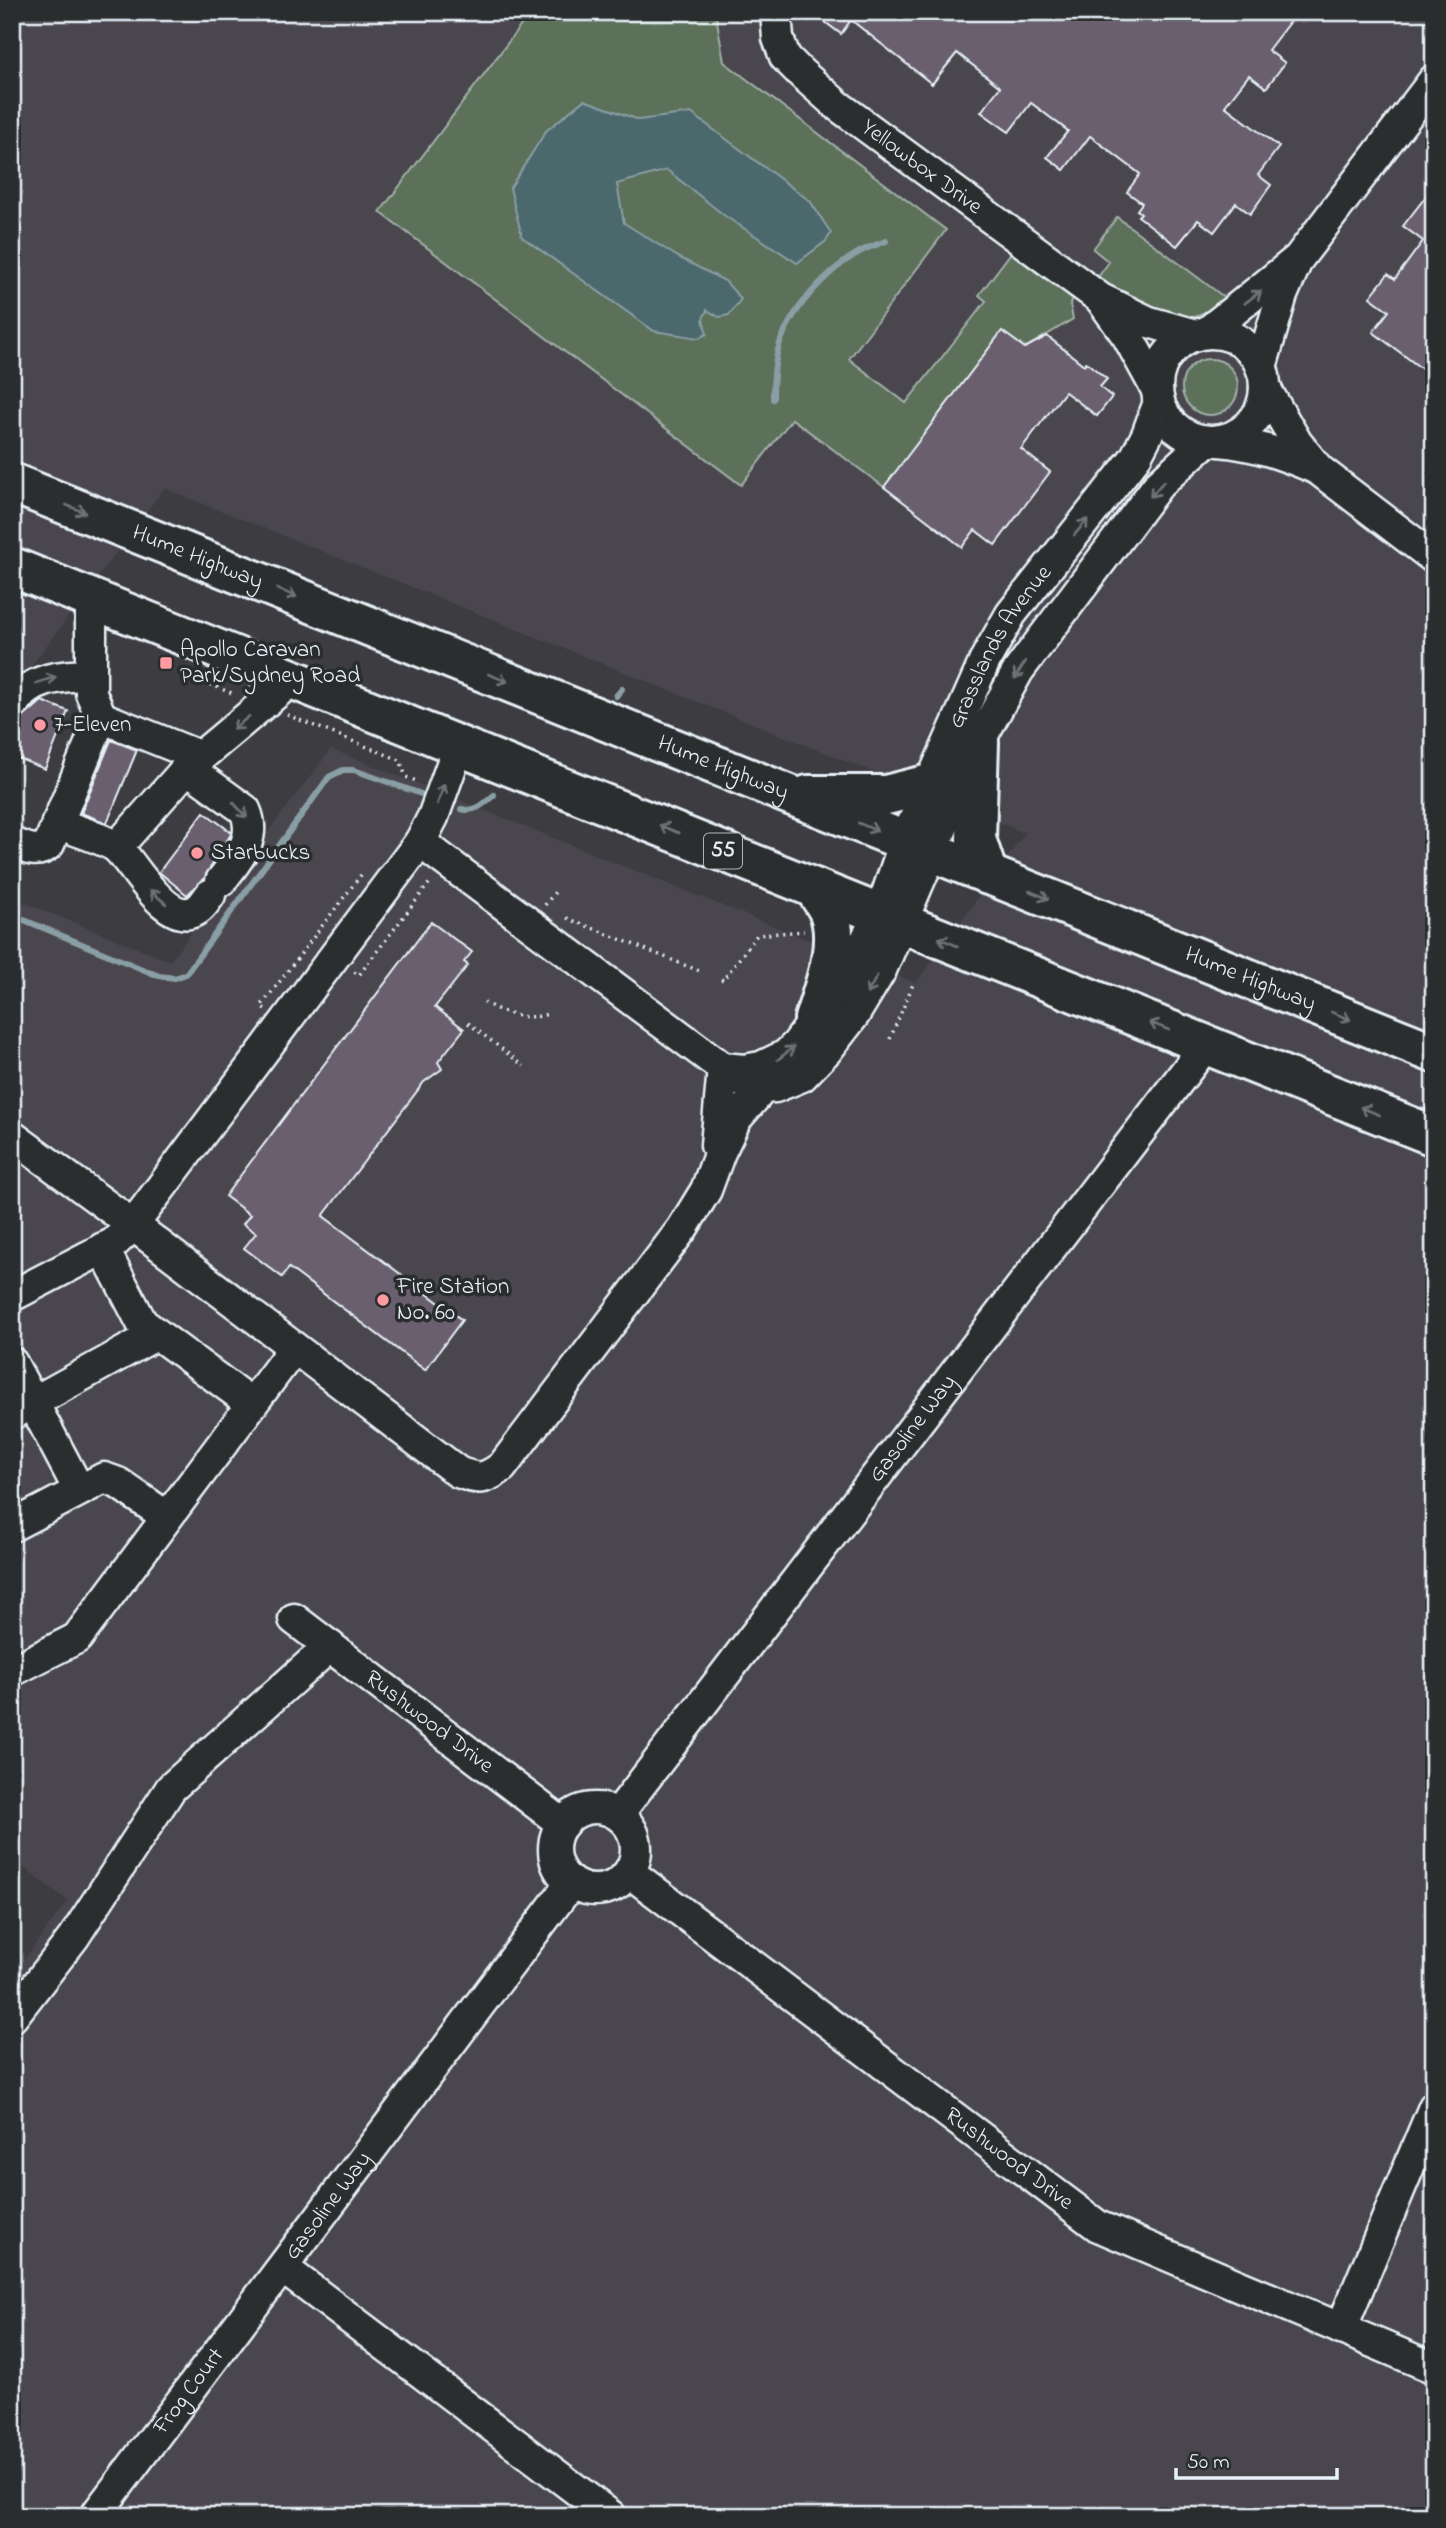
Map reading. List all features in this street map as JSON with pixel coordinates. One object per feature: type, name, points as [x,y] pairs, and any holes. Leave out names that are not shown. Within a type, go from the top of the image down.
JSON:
[{"type":"highway","name":"Hume Highway","points":[[12,484],[1434,1053]]},
{"type":"highway","name":"55","points":[[12,567],[1434,1136]]},
{"type":"highway","points":[[979,742],[976,839],[988,875]]},
{"type":"highway","points":[[791,795],[887,795],[930,784]]},
{"type":"highway","points":[[814,888],[828,909],[832,934],[825,983],[814,1018]]},
{"type":"street","name":"Yellowbox Drive","points":[[776,12],[778,38],[785,57],[802,75],[837,105],[1101,299]]},
{"type":"street","points":[[1211,441],[1239,433],[1256,417],[1263,403],[1263,378],[1282,295],[1298,259],[1434,80]]},
{"type":"street","points":[[1158,396],[1159,372],[1167,356],[1179,343],[1201,334],[1298,259]]},
{"type":"street","points":[[1101,299],[1149,322],[1201,334],[1224,334],[1240,341],[1253,353],[1297,443],[1319,470]]},
{"type":"street","points":[[1101,299],[1128,337],[1166,416],[1176,429],[1190,437],[1247,443],[1280,452],[1319,470],[1434,558]]},
{"type":"street","name":"Grasslands Avenue","points":[[918,846],[930,784],[986,658],[1011,614],[1135,458],[1147,435],[1158,396]]},
{"type":"street","name":"Grasslands Avenue","points":[[890,919],[918,846],[1018,671],[1160,484],[1211,441]]},
{"type":"street","points":[[1054,559],[1083,582]]},
{"type":"street","points":[[57,823],[117,846],[146,887],[176,911],[187,913],[195,911],[216,888],[249,839],[249,820],[244,810],[194,762],[101,717],[91,693],[89,675],[91,599]]},
{"type":"street","points":[[12,705],[37,682],[54,677],[89,675]]},
{"type":"street","points":[[117,846],[194,762],[293,679]]},
{"type":"street","points":[[12,843],[35,851],[49,844],[101,717]]},
{"type":"street","points":[[12,1296],[114,1242],[133,1225],[420,842],[433,817],[459,745]]},
{"type":"street","points":[[420,842],[738,1080],[762,1088],[795,1080],[812,1067],[827,1050],[866,997],[881,970],[890,919]]},
{"type":"street","points":[[723,1068],[744,1070],[774,1062],[797,1044],[890,919]]},
{"type":"street","name":"Gasoline Way","points":[[618,1814],[1206,1045]]},
{"type":"street","points":[[713,1174],[723,1068]]},
{"type":"street","points":[[12,1136],[458,1472],[471,1477],[487,1478],[502,1467],[674,1240],[706,1190],[736,1119],[762,1088]]},
{"type":"street","points":[[103,1248],[142,1323],[252,1404]]},
{"type":"street","points":[[23,1409],[157,1334]]},
{"type":"street","points":[[13,1669],[77,1638],[294,1348]]},
{"type":"street","points":[[12,1363],[23,1409],[79,1490]]},
{"type":"street","points":[[12,1526],[104,1478],[118,1483],[167,1517]]},
{"type":"street","name":"Rushwood Drive","points":[[294,1619],[563,1824]]},
{"type":"street","points":[[12,2017],[74,1937],[171,1788],[330,1646]]},
{"type":"street","points":[[594,1808],[618,1814],[628,1823],[637,1847],[629,1872],[620,1882],[596,1891],[571,1882],[562,1873],[554,1848],[563,1824],[572,1815],[594,1808]]},
{"type":"street","name":"Rushwood Drive","points":[[629,1872],[1098,2226],[1434,2368]]},
{"type":"street","name":"Gasoline Way","points":[[571,1882],[283,2268],[611,2516]]},
{"type":"street","points":[[1341,2329],[1434,2107]]},
{"type":"street","name":"Frog Court","points":[[95,2516],[283,2268]]},
{"type":"path","points":[[184,674],[400,760],[407,777],[419,782]]},
{"type":"path","points":[[555,913],[702,972]]},
{"type":"path","points":[[721,979],[723,980],[757,935],[815,932]]},
{"type":"path","points":[[890,1039],[914,982]]},
{"type":"path","points":[[484,1002],[503,1012],[516,1015],[550,1013]]},
{"type":"path","points":[[468,1023],[524,1066]]},
{"type":"shaded area","points":[[12,12],[1434,12],[1434,2516],[12,2516],[12,1975],[68,1901],[12,1859],[12,898],[170,961],[331,749],[916,983],[1025,833],[164,488],[12,692]]},
{"type":"green space","points":[[531,12],[712,12],[716,15],[724,62],[946,230],[849,359],[906,403],[986,301],[979,295],[1010,254],[1018,254],[1075,296],[1070,304],[1073,319],[1025,348],[1002,332],[884,487],[792,419],[741,485],[380,212]]},
{"type":"green space","points":[[1117,217],[1228,300],[1193,318],[1175,320],[1096,280],[1109,262],[1093,249]]},
{"type":"green space","points":[[1205,359],[1215,359],[1230,367],[1236,376],[1236,398],[1230,407],[1215,415],[1205,415],[1187,403],[1182,392],[1182,382],[1194,364]]},
{"type":"water","points":[[584,100],[639,120],[691,113],[810,201],[831,233],[826,241],[797,263],[725,216],[667,170],[617,184],[624,223],[678,257],[725,281],[741,299],[729,315],[719,317],[707,310],[703,319],[707,334],[699,338],[654,331],[522,237],[510,188],[546,131]]},
{"type":"building","points":[[832,12],[1297,12],[1268,50],[1285,63],[1266,88],[1249,75],[1225,106],[1279,147],[1258,175],[1271,185],[1250,214],[1236,203],[1214,232],[1198,220],[1177,246],[1138,216],[1141,213],[1137,210],[1142,203],[1127,192],[1140,174],[1090,136],[1064,170],[1047,157],[1068,131],[1031,103],[1009,132],[981,112],[1000,87],[957,53],[932,84],[851,20],[841,34],[825,22]]},
{"type":"building","points":[[1434,186],[1434,378],[1373,332],[1389,311],[1370,297],[1388,274],[1395,279],[1423,241],[1403,226]]},
{"type":"building","points":[[1002,331],[1025,348],[1047,336],[1107,379],[1100,387],[1112,397],[1097,416],[1065,392],[1021,449],[1050,472],[995,545],[975,530],[962,547],[884,487]]},
{"type":"building","name":"7-Eleven","points":[[42,701],[68,711],[45,769],[12,756],[12,739],[20,720]]},
{"type":"building","name":"7-Eleven","points":[[111,740],[137,750],[107,823],[81,813]]},
{"type":"building","name":"Starbucks","points":[[204,812],[231,834],[204,879],[187,895],[159,872]]},
{"type":"building","points":[[431,922],[472,952],[464,962],[468,965],[435,1007],[464,1029],[438,1062],[442,1069],[424,1082],[323,1216],[462,1320],[425,1370],[289,1268],[282,1277],[244,1248],[256,1233],[243,1224],[250,1215],[225,1196]]},
{"type":"waterway","points":[[773,399],[774,369],[779,347],[794,315],[812,291],[833,270],[863,250],[886,241]]},
{"type":"waterway","points":[[616,696],[622,689]]},
{"type":"waterway","points":[[12,915],[159,976],[175,978],[186,974],[329,777],[343,770],[354,770],[424,795]]},
{"type":"waterway","points":[[461,809],[475,809],[494,795]]},
{"type":"place","name":"Apollo Caravan Park/Sydney Road","points":[[166,663]]},
{"type":"place","name":"7-Eleven","points":[[40,725]]},
{"type":"place","name":"Starbucks","points":[[197,853]]},
{"type":"place","name":"Fire Station No. 60","points":[[383,1300]]}]
